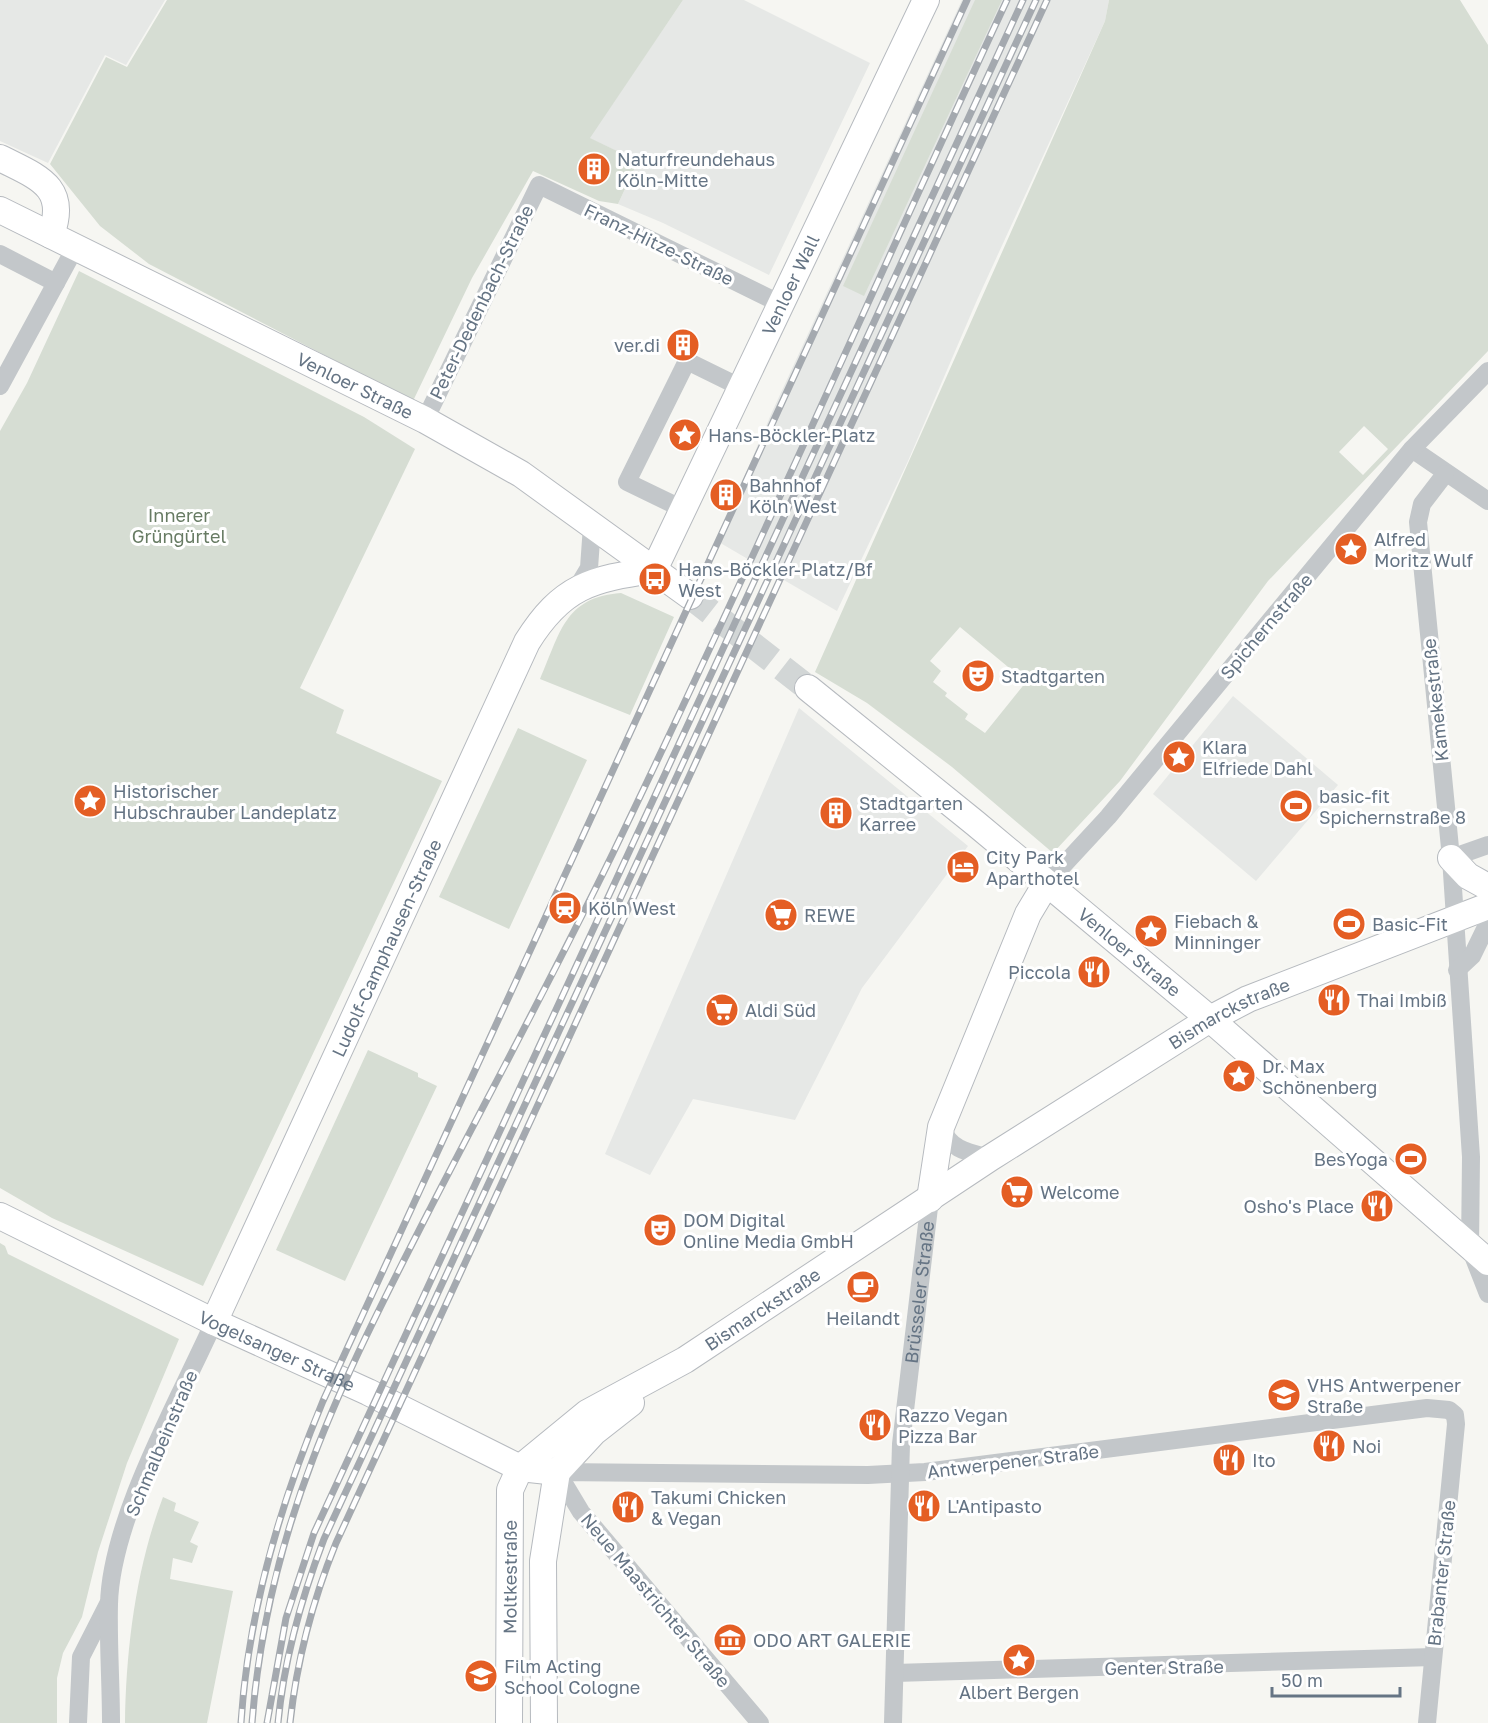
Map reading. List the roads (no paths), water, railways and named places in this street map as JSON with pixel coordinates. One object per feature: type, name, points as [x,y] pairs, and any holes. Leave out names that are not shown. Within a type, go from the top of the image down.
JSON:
[{"type":"street","name":"Venloer Wall","points":[[654,570],[685,510],[779,303],[926,0]]},
{"type":"street","points":[[6,169],[38,177],[54,193],[57,207],[51,235]]},
{"type":"street","name":"Franz-Hitze-Straße","points":[[539,185],[779,303]]},
{"type":"street","name":"Peter-Dedenbach-Straße","points":[[425,420],[539,185]]},
{"type":"street","name":"Venloer Straße","points":[[0,210],[425,420],[521,474],[690,596]]},
{"type":"street","points":[[0,386],[75,248]]},
{"type":"street","points":[[0,254],[56,283]]},
{"type":"street","points":[[685,510],[627,482],[687,361],[742,388]]},
{"type":"street","name":"Spichernstraße","points":[[1046,884],[1108,818],[1412,450],[1488,371]]},
{"type":"street","points":[[1412,450],[1488,501]]},
{"type":"street","name":"Kamekestraße","points":[[1445,474],[1422,504],[1418,522],[1451,858],[1457,970],[1479,1255]]},
{"type":"street","name":"Ludolf-Camphausen-Straße","points":[[214,1322],[527,642],[544,615],[577,588],[589,568],[592,526]]},
{"type":"street","name":"Ludolf-Camphausen-Straße","points":[[577,588],[619,576],[654,570]]},
{"type":"street","name":"Venloer Straße","points":[[808,688],[975,823],[1210,1019],[1479,1255]]},
{"type":"street","points":[[1488,845],[1451,858],[1468,876],[1488,887]]},
{"type":"street","name":"Brüsseler Straße","points":[[893,1723],[900,1472],[930,1199],[941,1127],[1028,914],[1046,884]]},
{"type":"street","name":"Bismarckstraße","points":[[520,1468],[587,1413],[685,1360],[990,1158],[1210,1019],[1248,999],[1488,906]]},
{"type":"street","points":[[1457,970],[1472,956],[1488,923]]},
{"type":"street","points":[[941,1127],[947,1140],[958,1150],[990,1158]]},
{"type":"street","name":"Vogelsanger Straße","points":[[0,1216],[214,1322],[368,1392],[520,1468],[557,1472]]},
{"type":"street","points":[[1479,1255],[1488,1294]]},
{"type":"street","name":"Schmalbeinstraße","points":[[111,1723],[109,1603],[118,1550],[135,1495],[214,1322]]},
{"type":"street","name":"Bismarckstraße","points":[[557,1472],[594,1432],[685,1360]]},
{"type":"street","name":"Antwerpener Straße","points":[[557,1472],[856,1475],[925,1472],[1427,1408],[1449,1410],[1455,1415],[1456,1424]]},
{"type":"street","name":"Brabanter Straße","points":[[1426,1723],[1456,1424]]},
{"type":"street","name":"Moltkestraße","points":[[509,1723],[510,1490],[520,1468]]},
{"type":"street","name":"Moltkestraße","points":[[544,1723],[543,1561],[557,1472]]},
{"type":"street","name":"Neue Maastrichter Straße","points":[[557,1472],[581,1512],[760,1723]]},
{"type":"street","name":"Schmalbeinstraße","points":[[78,1723],[81,1657],[109,1603]]},
{"type":"street","name":"Genter Straße","points":[[895,1673],[1433,1658]]},
{"type":"tunnel","points":[[690,596],[808,688]]},
{"type":"railway","points":[[241,1723],[251,1640],[268,1559],[293,1479],[323,1401],[967,0]]},
{"type":"railway","points":[[252,1723],[260,1651],[274,1583],[292,1519],[314,1456],[340,1394],[399,1270],[546,986],[664,747],[1007,0]]},
{"type":"railway","points":[[267,1723],[286,1618],[314,1533],[1023,0]]},
{"type":"railway","points":[[278,1723],[284,1676],[295,1630],[324,1539],[1036,0]]},
{"type":"railway","points":[[290,1723],[307,1631],[336,1543],[1047,0]]},
{"type":"place","name":"Naturfreundehaus Köln-Mitte","points":[[594,169]]},
{"type":"place","name":"ver.di","points":[[683,345]]},
{"type":"place","name":"Hans-Böckler-Platz","points":[[685,435]]},
{"type":"place","name":"Bahnhof Köln West","points":[[726,495]]},
{"type":"place","name":"Alfred Moritz Wulf","points":[[1351,549]]},
{"type":"place","name":"Hans-Böckler-Platz/Bf West","points":[[655,579]]},
{"type":"place","name":"Stadtgarten","points":[[978,676]]},
{"type":"place","name":"Klara Elfriede Dahl","points":[[1179,757]]},
{"type":"place","name":"Historischer Hubschrauber Landeplatz","points":[[90,801]]},
{"type":"place","name":"basic-fit Spichernstraße 8","points":[[1296,806]]},
{"type":"place","name":"Stadtgarten Karree","points":[[836,813]]},
{"type":"place","name":"City Park Aparthotel","points":[[963,867]]},
{"type":"place","name":"Köln West","points":[[565,908]]},
{"type":"place","name":"REWE","points":[[781,915]]},
{"type":"place","name":"Basic-Fit","points":[[1349,924]]},
{"type":"place","name":"Fiebach & Minninger","points":[[1151,931]]},
{"type":"place","name":"Piccola","points":[[1094,972]]},
{"type":"place","name":"Thai Imbiß","points":[[1334,1000]]},
{"type":"place","name":"Aldi Süd","points":[[722,1010]]},
{"type":"place","name":"Dr. Max Schönenberg","points":[[1239,1076]]},
{"type":"place","name":"BesYoga","points":[[1411,1159]]},
{"type":"place","name":"Welcome","points":[[1017,1192]]},
{"type":"place","name":"Osho's Place","points":[[1377,1206]]},
{"type":"place","name":"DOM Digital Online Media GmbH","points":[[660,1230]]},
{"type":"place","name":"Heilandt","points":[[863,1287]]},
{"type":"place","name":"VHS Antwerpener Straße","points":[[1284,1395]]},
{"type":"place","name":"Razzo Vegan Pizza Bar","points":[[875,1425]]},
{"type":"place","name":"Noi","points":[[1329,1446]]},
{"type":"place","name":"Ito","points":[[1229,1460]]},
{"type":"place","name":"L'Antipasto","points":[[924,1506]]},
{"type":"place","name":"Takumi Chicken & Vegan","points":[[628,1507]]},
{"type":"place","name":"ODO ART GALERIE","points":[[730,1640]]},
{"type":"place","name":"Albert Bergen","points":[[1019,1660]]},
{"type":"place","name":"Film Acting School Cologne","points":[[481,1676]]},
{"type":"park label","name":"Innerer Grüngürtel","points":[[179,525]]}]
